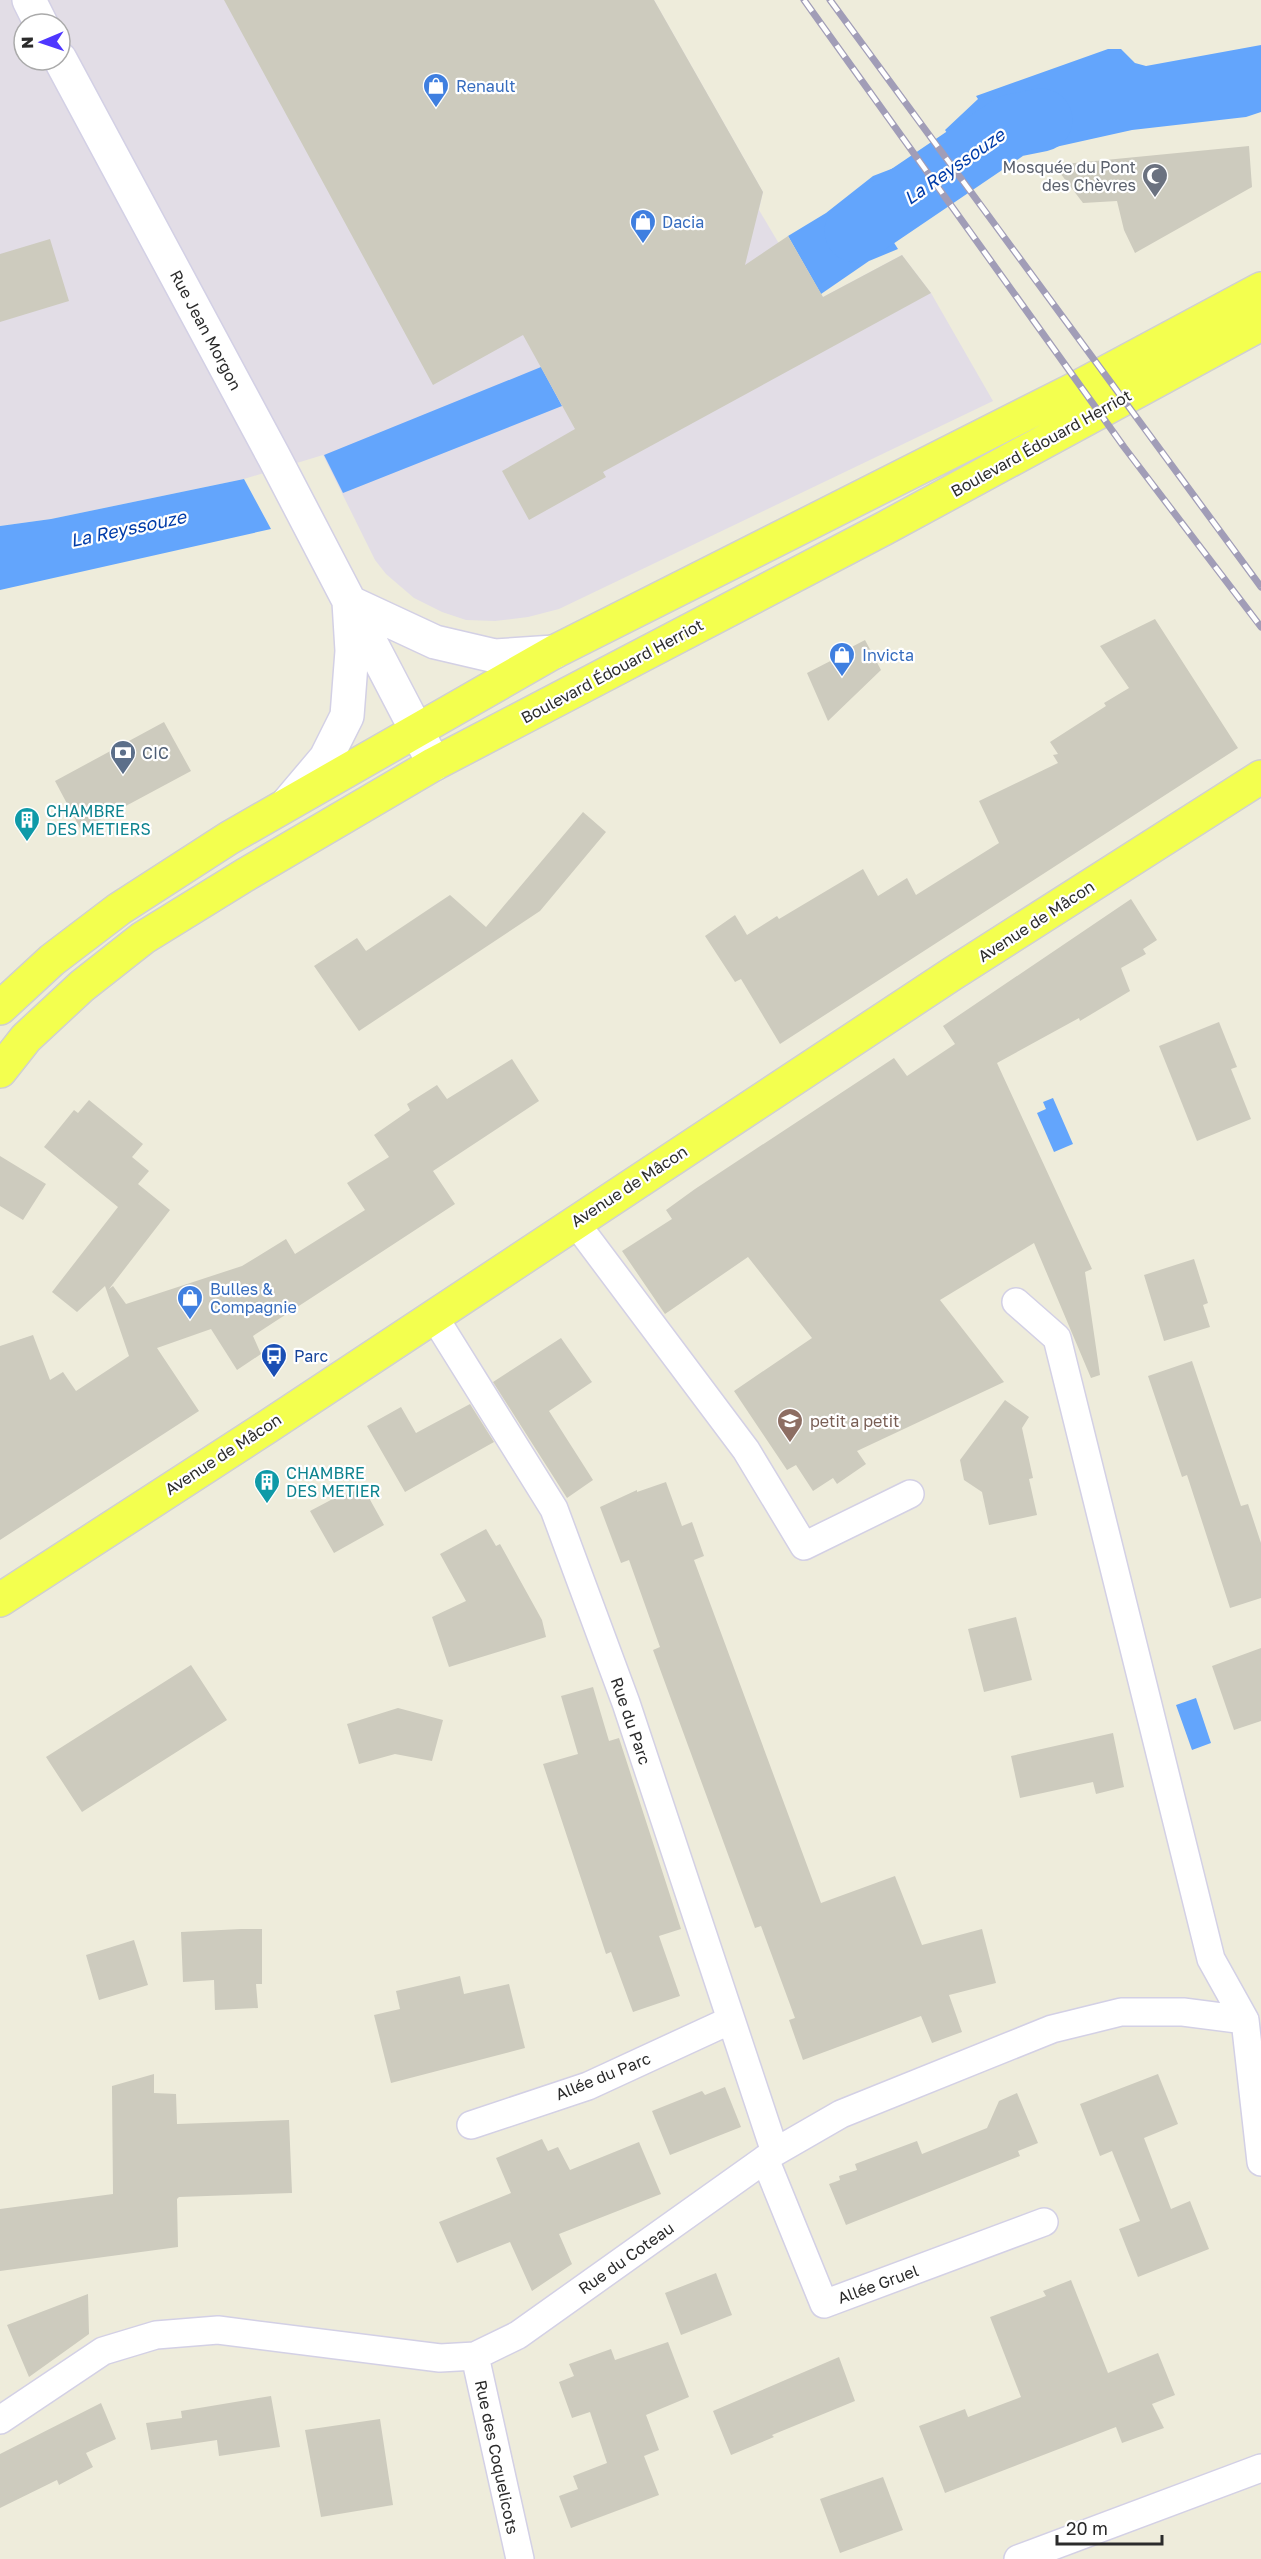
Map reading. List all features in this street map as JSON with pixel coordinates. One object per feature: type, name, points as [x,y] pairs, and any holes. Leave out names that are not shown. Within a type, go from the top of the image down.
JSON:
[{"type":"main road","name":"Boulevard Édouard Herriot","points":[[0,1008],[52,960],[119,909],[229,838],[554,652],[1071,391],[1261,289]]},
{"type":"main road","name":"Boulevard Édouard Herriot","points":[[0,1071],[26,1038],[82,986],[143,938],[245,875],[434,764],[885,528],[1261,324]]},
{"type":"main road","name":"Avenue de Mâcon","points":[[0,1600],[267,1427],[433,1315],[952,974],[1261,777]]},
{"type":"street","name":"Rue Jean Morgon","points":[[67,72],[274,458],[434,764]]},
{"type":"street","name":"Rue Jean Morgon","points":[[286,806],[326,758],[347,716],[352,651],[349,602]]},
{"type":"street","points":[[349,602],[435,642],[495,656],[554,652]]},
{"type":"street","points":[[575,1222],[746,1450],[804,1546],[910,1494]]},
{"type":"street","points":[[1016,1302],[1057,1338],[1211,1959],[1253,2015],[1261,2162]]},
{"type":"street","name":"Rue du Parc","points":[[433,1315],[554,1509],[626,1703],[731,2020],[770,2155]]},
{"type":"street","name":"Rue du Coteau","points":[[0,2420],[104,2351],[156,2335],[218,2330],[440,2358],[475,2356],[518,2335],[770,2155],[841,2114],[1052,2030],[1121,2012],[1253,2015]]},
{"type":"street","name":"Allée du Parc","points":[[471,2125],[588,2086],[731,2020]]},
{"type":"street","name":"Allée Gruel","points":[[770,2155],[824,2304],[1044,2222]]},
{"type":"street","name":"Rue des Coquelicots","points":[[475,2356],[520,2559]]},
{"type":"street","points":[[1018,2559],[1261,2468]]},
{"type":"shaded area","points":[[0,0],[654,0],[763,192],[759,210],[778,242],[823,297],[902,255],[931,293],[993,401],[559,609],[528,617],[495,621],[466,620],[442,612],[414,598],[386,574],[375,560],[323,455],[244,479],[51,519],[0,526]]},
{"type":"water","points":[[1261,45],[1261,112],[1246,117],[1132,130],[1042,150],[1028,150],[1009,156],[979,178],[945,130],[978,99],[976,96],[1108,49],[1121,49],[1135,63],[1146,66]]},
{"type":"water","points":[[912,161],[943,203],[891,238],[898,249],[869,261],[821,294],[788,236],[826,213],[873,176]]},
{"type":"water","points":[[541,367],[562,406],[343,493],[324,455]]},
{"type":"water","points":[[244,479],[271,529],[0,590],[0,526],[51,519]]},
{"type":"water","points":[[1053,1098],[1073,1144],[1054,1152],[1037,1113],[1046,1109],[1043,1102]]},
{"type":"water","points":[[1196,1698],[1211,1743],[1192,1750],[1176,1705]]},
{"type":"building","points":[[224,0],[654,0],[763,192],[745,265],[788,236],[823,297],[902,255],[931,293],[603,472],[606,477],[529,520],[502,471],[575,429],[523,335],[433,385]]},
{"type":"building","name":"Mosquée du Pont des Chèvres","points":[[1249,146],[1252,187],[1135,253],[1124,230],[1117,201],[1083,203],[1054,165]]},
{"type":"building","points":[[50,239],[69,301],[0,322],[0,254]]},
{"type":"building","points":[[1155,619],[1238,748],[780,1044],[741,979],[735,982],[705,936],[735,915],[747,935],[777,916],[779,919],[863,869],[878,896],[907,878],[916,895],[999,843],[979,801],[1058,763],[1053,755],[1058,754],[1050,742],[1106,706],[1104,703],[1129,688],[1100,646]]},
{"type":"building","points":[[865,640],[881,670],[828,721],[807,673]]},
{"type":"building","name":"CIC","points":[[164,722],[191,771],[81,830],[55,781]]},
{"type":"building","points":[[583,812],[606,832],[540,911],[359,1031],[314,966],[357,938],[366,951],[450,895],[486,927]]},
{"type":"building","points":[[1131,899],[1157,940],[1143,949],[1146,954],[1121,968],[1130,991],[1080,1021],[1079,1018],[997,1063],[1092,1269],[1085,1272],[1100,1375],[1091,1378],[1034,1243],[940,1300],[1004,1382],[857,1451],[866,1464],[837,1484],[833,1478],[813,1491],[796,1465],[787,1470],[734,1391],[812,1338],[748,1257],[665,1314],[622,1251],[672,1219],[666,1210],[695,1189],[894,1058],[907,1076],[955,1044],[943,1026]]},
{"type":"building","points":[[1219,1022],[1237,1067],[1231,1069],[1251,1119],[1197,1141],[1159,1046]]},
{"type":"building","points":[[512,1059],[539,1101],[433,1171],[455,1204],[253,1336],[261,1354],[237,1370],[211,1329],[157,1348],[199,1411],[0,1540],[0,1346],[33,1335],[50,1380],[63,1372],[76,1391],[129,1356],[105,1286],[77,1312],[52,1292],[118,1207],[44,1147],[74,1110],[78,1113],[89,1100],[143,1144],[132,1157],[149,1171],[138,1184],[170,1210],[109,1289],[113,1286],[126,1304],[242,1266],[286,1239],[295,1254],[365,1210],[347,1183],[389,1157],[374,1135],[410,1110],[407,1104],[437,1085],[447,1099]]},
{"type":"building","points":[[0,1156],[46,1184],[23,1220],[0,1206]]},
{"type":"building","points":[[1194,1259],[1208,1303],[1203,1305],[1210,1327],[1164,1341],[1144,1275]]},
{"type":"building","points":[[561,1338],[592,1382],[549,1411],[593,1480],[567,1498],[493,1382]]},
{"type":"building","points":[[1192,1361],[1241,1506],[1248,1504],[1261,1543],[1261,1598],[1230,1608],[1187,1475],[1182,1477],[1148,1376]]},
{"type":"building","points":[[1005,1400],[1029,1417],[1022,1428],[1033,1478],[1029,1479],[1037,1515],[989,1525],[982,1492],[964,1480],[960,1460]]},
{"type":"building","points":[[470,1404],[494,1442],[405,1492],[367,1426],[401,1407],[416,1433]]},
{"type":"building","points":[[666,1482],[682,1526],[692,1522],[704,1556],[694,1560],[821,1903],[895,1876],[922,1945],[982,1929],[996,1983],[949,1995],[962,2032],[932,2043],[921,2016],[803,2060],[789,2020],[795,2018],[761,1926],[755,1928],[653,1650],[660,1647],[629,1560],[621,1563],[600,1507],[637,1490],[637,1492]]},
{"type":"building","points":[[363,1487],[384,1525],[334,1553],[310,1511],[344,1493],[346,1495]]},
{"type":"building","points":[[486,1529],[496,1546],[500,1544],[542,1620],[546,1637],[449,1667],[432,1617],[466,1601],[440,1554]]},
{"type":"building","points":[[1016,1617],[1032,1680],[984,1692],[968,1629]]},
{"type":"building","points":[[1261,1648],[1261,1721],[1234,1730],[1212,1666]]},
{"type":"building","points":[[191,1665],[227,1720],[82,1812],[46,1757]]},
{"type":"building","points":[[593,1687],[609,1741],[619,1738],[681,1929],[659,1936],[680,1996],[633,2012],[611,1952],[606,1954],[543,1764],[578,1754],[561,1696]]},
{"type":"building","points":[[398,1708],[443,1720],[432,1761],[395,1754],[359,1764],[347,1724]]},
{"type":"building","points":[[1113,1733],[1124,1787],[1096,1794],[1093,1782],[1020,1798],[1011,1756]]},
{"type":"building","points":[[262,1929],[262,1984],[256,1984],[258,2008],[215,2010],[214,1980],[183,1982],[181,1932]]},
{"type":"building","points":[[134,1940],[148,1985],[99,2000],[86,1955]]},
{"type":"building","points":[[460,1976],[464,1994],[509,1984],[525,2048],[391,2083],[374,2015],[400,2009],[396,1991]]},
{"type":"building","points":[[154,2074],[154,2093],[176,2094],[177,2124],[289,2120],[292,2193],[179,2197],[177,2199],[178,2247],[0,2271],[0,2209],[113,2194],[112,2086]]},
{"type":"building","points":[[1158,2074],[1178,2124],[1144,2138],[1171,2209],[1190,2201],[1209,2249],[1138,2277],[1119,2229],[1140,2221],[1112,2151],[1100,2156],[1080,2104]]},
{"type":"building","points":[[725,2087],[741,2127],[670,2155],[652,2111],[702,2091],[705,2095]]},
{"type":"building","points":[[1017,2093],[1038,2143],[1018,2151],[1020,2156],[846,2225],[829,2184],[840,2180],[839,2176],[857,2170],[855,2164],[917,2141],[922,2154],[987,2128],[999,2101]]},
{"type":"building","points":[[542,2139],[548,2151],[558,2147],[570,2170],[639,2142],[661,2194],[559,2234],[572,2264],[532,2291],[510,2242],[457,2263],[439,2222],[511,2193],[496,2158]]},
{"type":"building","points":[[716,2273],[732,2315],[681,2335],[665,2293]]},
{"type":"building","points":[[1071,2280],[1108,2373],[1158,2353],[1175,2395],[1152,2404],[1164,2428],[1122,2443],[1116,2427],[945,2493],[919,2426],[965,2409],[968,2417],[1021,2397],[990,2317],[1046,2296],[1043,2291]]},
{"type":"building","points":[[88,2294],[89,2334],[29,2377],[7,2325]]},
{"type":"building","points":[[668,2342],[689,2397],[646,2415],[659,2450],[644,2456],[659,2495],[571,2528],[559,2496],[578,2489],[573,2476],[607,2463],[590,2412],[572,2418],[559,2382],[574,2376],[569,2364],[611,2349],[615,2360]]},
{"type":"building","points":[[839,2357],[855,2401],[772,2435],[774,2437],[731,2455],[713,2411]]},
{"type":"building","points":[[271,2396],[280,2447],[219,2456],[217,2440],[151,2450],[146,2423],[182,2418],[181,2411]]},
{"type":"building","points":[[101,2403],[116,2439],[86,2453],[93,2467],[59,2485],[57,2480],[0,2508],[0,2454]]},
{"type":"building","points":[[380,2419],[393,2505],[321,2517],[305,2430]]},
{"type":"building","points":[[883,2477],[903,2530],[840,2553],[820,2499]]},
{"type":"waterway","name":"La Reyssouze","points":[[856,231],[1011,126],[1041,120]]},
{"type":"railway","points":[[804,0],[1124,447],[1261,627]]},
{"type":"railway","points":[[830,0],[1261,587]]},
{"type":"place","name":"Renault","points":[[436,109]]},
{"type":"place","name":"Mosquée du Pont des Chèvres","points":[[1155,199]]},
{"type":"place","name":"Dacia","points":[[643,245]]},
{"type":"place","name":"Invicta","points":[[842,678]]},
{"type":"place","name":"CIC","points":[[123,776]]},
{"type":"place","name":"CHAMBRE DES METIERS","points":[[27,843]]},
{"type":"place","name":"Bulles & Compagnie","points":[[190,1321]]},
{"type":"place","name":"Parc","points":[[274,1379]]},
{"type":"place","name":"petit a petit","points":[[790,1444]]},
{"type":"place","name":"CHAMBRE DES METIER","points":[[267,1505]]}]
